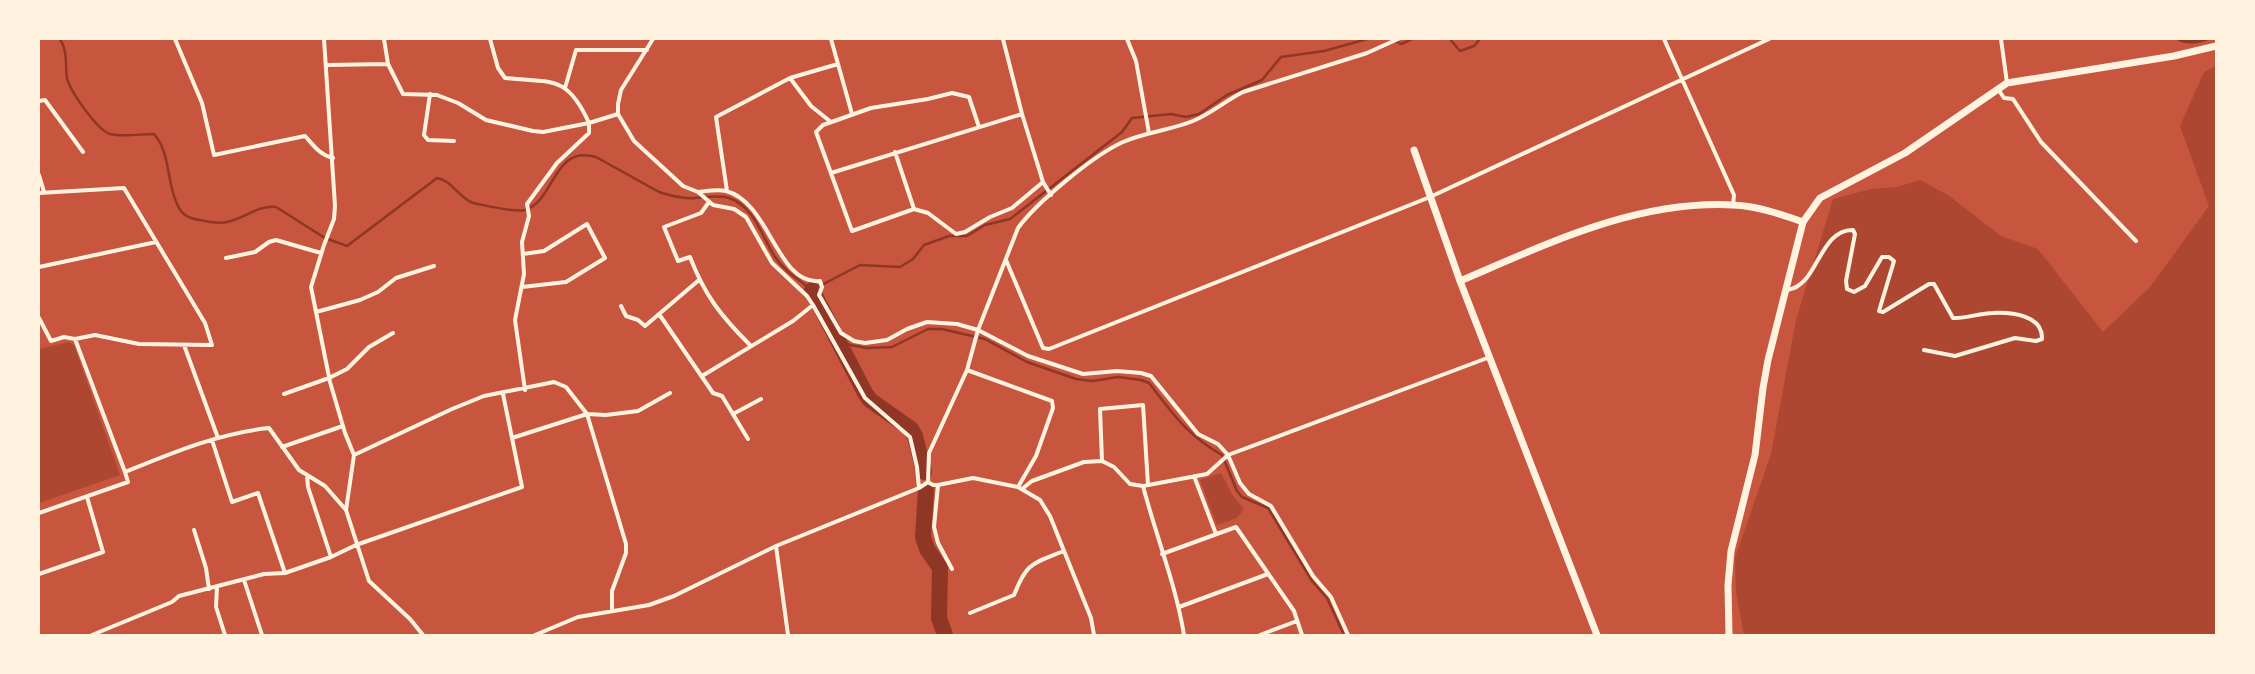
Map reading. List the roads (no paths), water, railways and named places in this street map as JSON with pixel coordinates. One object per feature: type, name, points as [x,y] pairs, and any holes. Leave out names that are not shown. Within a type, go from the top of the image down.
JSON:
[{"type":"main road","points":[[1729,635],[1728,585],[1731,551],[1755,455],[1768,360],[1788,290],[1803,222],[1820,198],[1905,153],[2007,83],[2174,56],[2216,46]]},
{"type":"main road","points":[[1414,150],[1460,280],[1597,635]]},
{"type":"main road","points":[[1460,280],[1603,223],[1665,209],[1734,205],[1775,213],[1803,222]]},
{"type":"street","points":[[175,39],[202,103],[214,155],[305,136],[324,156],[333,158]]},
{"type":"street","points":[[324,39],[333,158],[334,219],[321,253],[311,287],[329,378],[343,426],[354,455],[346,510],[356,545],[370,581],[410,619],[423,635]]},
{"type":"street","points":[[384,39],[388,64],[403,94],[430,94],[458,103],[486,120],[543,132],[589,123],[618,114]]},
{"type":"street","points":[[490,39],[498,68],[505,78],[542,79],[565,88],[580,101],[589,123],[589,133],[557,163],[527,204],[529,216],[522,242],[524,254],[522,287],[515,320],[525,390]]},
{"type":"street","points":[[653,39],[621,90],[618,114],[634,141],[683,186],[698,192],[713,205],[734,209],[746,218],[772,263],[807,296],[813,305],[865,398],[910,437],[916,467],[918,488]]},
{"type":"street","points":[[831,39],[852,114]]},
{"type":"street","points":[[1003,39],[1022,114],[1043,182],[1051,195]]},
{"type":"street","points":[[1127,39],[1136,61],[1149,133]]},
{"type":"street","points":[[928,482],[929,453],[967,370],[978,330],[1018,228],[1028,214],[1101,154],[1123,142],[1149,133],[1191,122],[1215,111],[1231,98],[1242,92],[1367,53],[1398,39]]},
{"type":"street","points":[[1664,39],[1734,195],[1734,205]]},
{"type":"street","points":[[1006,260],[1043,348],[1049,349],[1430,197],[1769,39]]},
{"type":"street","points":[[2001,39],[2007,83]]},
{"type":"street","points":[[565,88],[576,50],[647,50]]},
{"type":"street","points":[[326,65],[388,64]]},
{"type":"street","points":[[727,191],[716,117],[790,78],[838,64]]},
{"type":"street","points":[[790,78],[811,106],[831,122]]},
{"type":"street","points":[[1998,89],[2004,98],[2013,99],[2041,142],[2136,241]]},
{"type":"street","points":[[979,127],[970,97],[952,93],[928,99],[871,108],[824,125],[816,132],[852,231],[914,209],[928,213],[956,234],[965,232],[990,216],[1012,208],[1043,182]]},
{"type":"street","points":[[430,94],[424,135],[428,140],[454,141]]},
{"type":"street","points":[[39,101],[45,100],[83,152]]},
{"type":"street","points":[[831,173],[1022,114]]},
{"type":"street","points":[[895,152],[914,209]]},
{"type":"street","points":[[39,175],[41,192],[124,188],[205,323],[212,345],[139,344],[95,335],[75,339],[64,337],[51,341],[39,318]]},
{"type":"street","points":[[698,192],[727,191],[742,198],[758,214],[780,254],[791,267],[806,280],[820,281],[822,287],[819,295],[840,333],[846,337],[860,342],[878,343],[895,337],[907,329],[927,322],[957,324],[978,330],[1028,356],[1083,374],[1117,371],[1141,373],[1151,376],[1198,434],[1218,444],[1240,483],[1249,494],[1271,506],[1313,576],[1331,597],[1348,635]]},
{"type":"street","points":[[709,202],[701,213],[664,227],[678,261],[690,257],[699,280],[722,317],[750,345]]},
{"type":"street","points":[[522,287],[566,282],[605,258],[587,224],[544,251],[524,254]]},
{"type":"street","points":[[1788,290],[1800,285],[1834,237],[1844,230],[1853,230],[1855,234],[1846,281],[1847,289],[1854,292],[1865,286],[1882,257],[1889,257],[1894,261],[1879,311],[1883,312],[1929,284],[1934,284],[1953,318],[1992,313],[2020,315],[2037,323],[2042,332],[2042,338],[2036,341],[2015,338],[1955,356],[1924,350]]},
{"type":"street","points":[[226,258],[255,252],[269,242],[276,240],[321,253]]},
{"type":"street","points":[[39,267],[156,242]]},
{"type":"street","points":[[316,312],[360,300],[378,292],[396,278],[434,266]]},
{"type":"street","points":[[621,306],[626,316],[638,320],[645,326],[699,280]]},
{"type":"street","points":[[702,376],[750,345],[793,321],[813,305]]},
{"type":"street","points":[[659,314],[713,393],[722,396],[748,439]]},
{"type":"street","points":[[284,394],[329,378],[347,369],[370,347],[393,333]]},
{"type":"street","points":[[39,513],[128,482],[75,339]]},
{"type":"street","points":[[184,345],[218,438]]},
{"type":"street","points":[[1020,488],[1032,481],[1066,467],[1084,462],[1102,461],[1114,467],[1130,484],[1146,486],[1206,474],[1221,463],[1226,457],[1490,357]]},
{"type":"street","points":[[967,370],[1052,401],[1053,408],[1036,456],[1020,488]]},
{"type":"street","points":[[354,455],[452,409],[484,396],[525,390],[554,382],[566,387],[587,414],[626,544],[626,553],[612,591],[612,611]]},
{"type":"street","points":[[512,438],[587,414],[606,415],[638,411],[670,393]]},
{"type":"street","points":[[92,635],[172,602],[179,596],[264,574],[285,573],[331,557],[356,545],[522,487],[503,394]]},
{"type":"street","points":[[733,414],[760,399]]},
{"type":"street","points":[[1102,461],[1100,409],[1143,405],[1146,486],[1162,554],[1179,607],[1184,635]]},
{"type":"street","points":[[282,447],[343,426]]},
{"type":"street","points":[[125,472],[218,438],[269,428],[299,470],[325,486],[346,510]]},
{"type":"street","points":[[212,440],[232,502],[258,493],[285,573]]},
{"type":"street","points":[[307,475],[308,487],[331,557]]},
{"type":"street","points":[[1194,476],[1216,534]]},
{"type":"street","points":[[928,482],[933,485],[938,485],[973,478],[1020,488],[1040,500],[1050,516],[1091,618],[1094,635]]},
{"type":"street","points":[[535,635],[578,617],[649,605],[674,596],[776,546],[918,488],[928,482]]},
{"type":"street","points":[[938,485],[934,527],[938,543],[952,569]]},
{"type":"street","points":[[39,574],[103,552],[87,497]]},
{"type":"street","points":[[1162,554],[1236,527],[1294,611],[1302,635]]},
{"type":"street","points":[[194,530],[206,568],[209,589]]},
{"type":"street","points":[[776,546],[788,635]]},
{"type":"street","points":[[970,613],[1014,595],[1021,578],[1031,564],[1064,551]]},
{"type":"street","points":[[1179,607],[1268,574]]},
{"type":"street","points":[[244,580],[262,635]]},
{"type":"street","points":[[217,587],[216,607],[225,635]]},
{"type":"street","points":[[1260,635],[1297,621]]},
{"type":"waterway","points":[[60,39],[64,48],[69,84],[91,118],[110,134],[154,134],[163,150],[174,197],[178,206],[184,214],[193,219],[224,223],[263,208],[276,207],[325,238],[347,246],[437,178],[447,182],[463,197],[473,203],[520,211],[525,210],[535,204],[543,196],[562,166],[571,159],[582,155],[596,157],[659,192],[686,198],[712,196],[725,197],[738,202],[752,215],[770,249],[783,267],[812,290],[860,265],[900,267],[913,259],[924,245],[949,236],[967,236],[985,225],[1010,219],[1122,132],[1132,118],[1171,114],[1186,117],[1199,114],[1227,95],[1262,80],[1281,57],[1324,51],[1367,39]]},
{"type":"waterway","points":[[1391,39],[1401,44],[1412,39]]},
{"type":"waterway","points":[[1450,39],[1460,51],[1474,46],[1480,39]]},
{"type":"waterway","points":[[812,290],[865,393],[870,400],[911,429],[915,436],[924,472]]},
{"type":"waterway","points":[[836,339],[850,345],[867,348],[892,347],[928,329],[942,329],[985,339],[1027,362],[1076,379],[1093,381],[1118,377],[1141,380],[1149,383],[1181,423],[1199,439],[1222,455],[1237,491],[1242,497],[1268,508],[1312,581],[1327,598],[1344,635]]},
{"type":"waterway","points":[[926,490],[923,537],[927,549],[940,568],[939,618],[945,635]]}]
